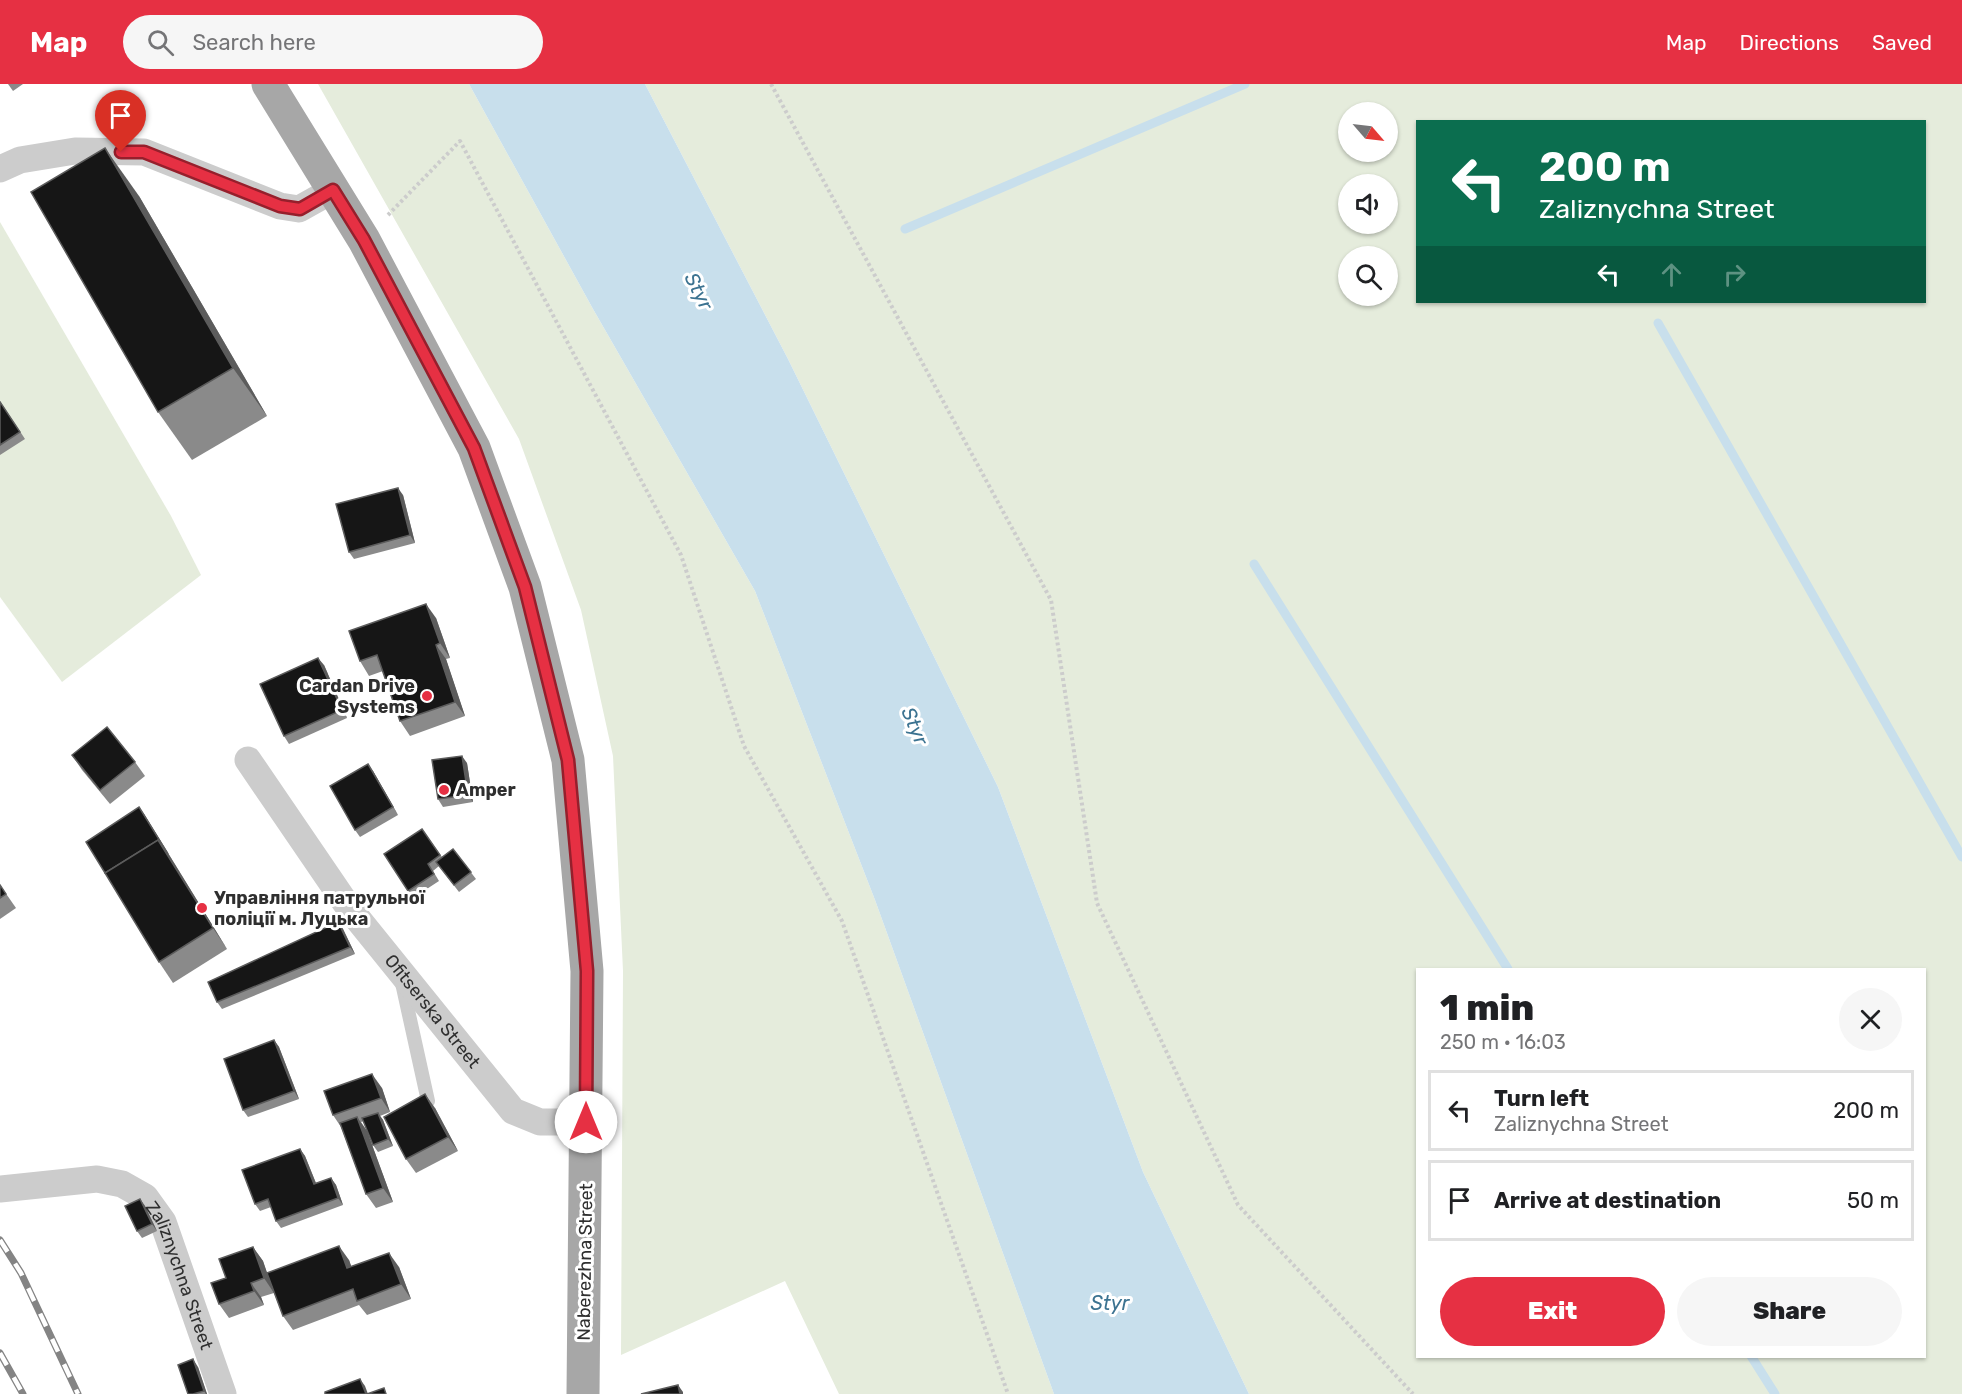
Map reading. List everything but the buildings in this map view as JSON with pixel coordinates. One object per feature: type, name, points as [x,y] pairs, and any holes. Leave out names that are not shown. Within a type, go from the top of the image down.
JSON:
[{"type":"main road","name":"Naberezhna Street","points":[[268,84],[364,240],[474,448],[525,587],[568,760],[587,971],[584,1394]]},
{"type":"street","points":[[0,169],[20,160],[75,151],[144,152],[280,206],[300,209],[333,190]]},
{"type":"street","name":"Ofitserska Street","points":[[248,760],[349,908],[399,967],[513,1111],[540,1122],[586,1122]]},
{"type":"street","name":"Zaliznychna Street","points":[[0,1189],[97,1179],[122,1184],[145,1197],[163,1222],[223,1394]]},
{"type":"lane","points":[[399,967],[428,1101]]},
{"type":"path","points":[[771,84],[1051,600],[1097,903],[1239,1205],[1413,1394]]},
{"type":"path","points":[[364,240],[460,141],[681,555],[744,746],[842,921],[1008,1394]]},
{"type":"green space","points":[[318,84],[469,84],[593,309],[755,591],[875,900],[1054,1394],[839,1394],[785,1281],[621,1355],[623,971],[613,756],[581,610],[519,439]]},
{"type":"green space","points":[[645,84],[1962,84],[1962,1394],[1249,1394],[1143,1172],[998,787],[788,359]]},
{"type":"green space","points":[[0,222],[171,516],[201,575],[62,682],[0,597]]},
{"type":"water","name":"Styr","points":[[469,84],[645,84],[788,359],[998,787],[1143,1172],[1249,1394],[1054,1394],[875,900],[755,591],[593,309]]},
{"type":"waterway","points":[[905,229],[1245,84]]},
{"type":"waterway","points":[[1658,323],[1962,857]]},
{"type":"waterway","points":[[1254,564],[1507,968]]},
{"type":"waterway","points":[[1752,1358],[1775,1394]]},
{"type":"railway","points":[[0,1240],[21,1273],[78,1394]]},
{"type":"railway","points":[[0,1353],[23,1394]]},
{"type":"place","name":"Cardan Drive Systems","points":[[427,696]]},
{"type":"place","name":"Amper","points":[[444,790]]},
{"type":"place","name":"Управління патрульної поліції м. Луцька","points":[[202,908]]},
{"type":"route","points":[[121,152],[144,152],[280,206],[300,209],[333,190],[364,240],[474,448],[525,587],[568,760],[587,971],[586,1122]]}]
